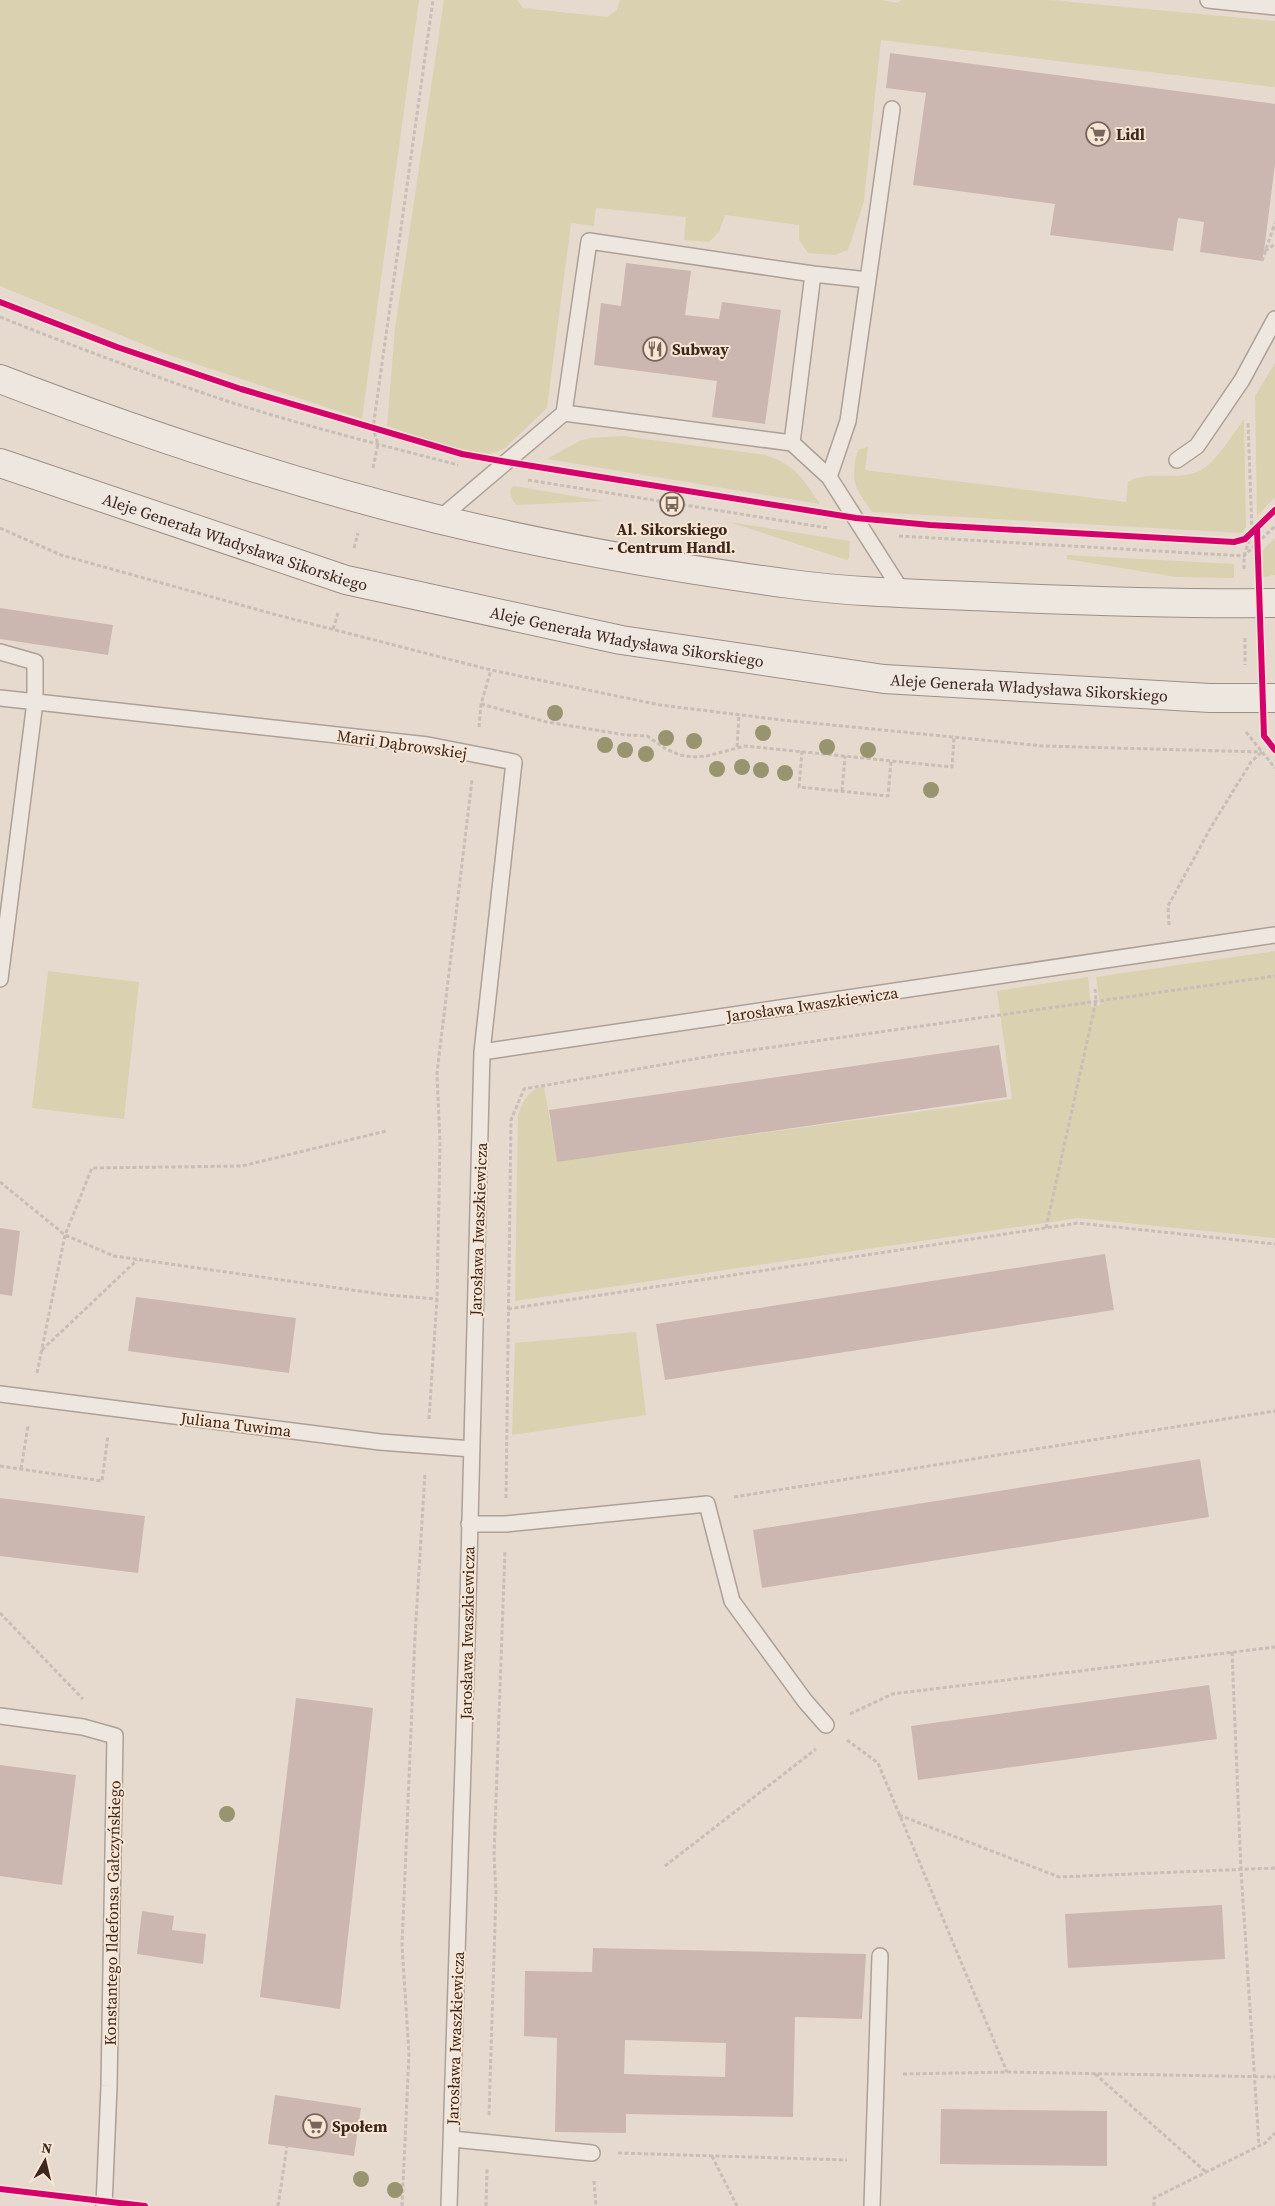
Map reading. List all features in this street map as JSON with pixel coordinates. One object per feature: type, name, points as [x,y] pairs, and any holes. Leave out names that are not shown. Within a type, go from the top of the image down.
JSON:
[{"type":"main road","points":[[0,379],[92,415],[218,456],[367,500],[439,519],[618,558],[794,584],[903,593],[1079,600],[1275,603]]},
{"type":"main road","name":"Aleje Generała Władysława Sikorskiego","points":[[0,463],[346,580],[621,640],[884,679],[1210,698],[1275,698]]},
{"type":"lane","points":[[1208,0],[1275,7]]},
{"type":"lane","points":[[829,477],[848,421],[892,109]]},
{"type":"lane","points":[[439,519],[564,412],[588,241],[813,274],[868,280]]},
{"type":"lane","points":[[792,443],[813,274]]},
{"type":"lane","points":[[1177,460],[1197,446],[1231,396],[1275,319]]},
{"type":"lane","points":[[564,412],[792,443],[829,477],[903,593]]},
{"type":"lane","points":[[0,652],[36,662],[34,702],[0,979]]},
{"type":"lane","name":"Marii Dąbrowskiej","points":[[0,698],[428,745],[514,762],[482,1052]]},
{"type":"lane","name":"Jarosława Iwaszkiewicza","points":[[449,2206],[482,1052],[1275,935]]},
{"type":"lane","name":"Juliana Tuwima","points":[[0,1394],[380,1442],[472,1449]]},
{"type":"lane","points":[[469,1524],[506,1524],[706,1504],[732,1601],[805,1701],[826,1724]]},
{"type":"lane","name":"Konstantego Ildefonsa Gałczyńskiego","points":[[0,1716],[83,1727],[115,1736],[109,2086],[104,2206]]},
{"type":"lane","points":[[872,2206],[875,2160],[880,1956]]},
{"type":"lane","points":[[452,2139],[592,2153]]},
{"type":"path","points":[[333,629],[367,500],[378,444],[373,428],[433,0]]},
{"type":"path","points":[[1262,260],[1275,224]]},
{"type":"path","points":[[1264,251],[1275,244]]},
{"type":"path","points":[[0,317],[102,357],[208,394],[378,444],[458,465]]},
{"type":"path","points":[[1231,396],[1247,412],[1258,551]]},
{"type":"path","points":[[364,425],[382,430]]},
{"type":"path","points":[[523,479],[830,528]]},
{"type":"path","points":[[898,536],[1244,556],[1275,526]]},
{"type":"path","points":[[1239,540],[1245,539],[1257,528]]},
{"type":"path","points":[[1244,576],[1244,556],[1257,528]]},
{"type":"path","points":[[1245,638],[1245,666]]},
{"type":"path","points":[[482,704],[547,722],[626,735],[647,736],[666,749],[680,755],[708,756],[737,746],[952,767],[954,737]]},
{"type":"path","points":[[737,746],[739,715]]},
{"type":"path","points":[[1246,727],[1245,731],[1275,768]]},
{"type":"path","points":[[802,751],[799,787],[888,796],[891,761]]},
{"type":"path","points":[[1170,951],[1168,906],[1211,827],[1251,762],[1262,752]]},
{"type":"path","points":[[842,791],[845,756]]},
{"type":"path","points":[[486,2206],[496,1892],[495,1845],[506,1524],[511,1120],[524,1089],[716,1055],[1275,976]]},
{"type":"path","points":[[1046,1228],[1096,1000]]},
{"type":"path","points":[[21,1469],[32,1399],[65,1235],[92,1168],[242,1166],[386,1130]]},
{"type":"path","points":[[0,1182],[65,1235],[114,1256],[386,1295],[437,1299]]},
{"type":"path","points":[[508,1309],[1078,1223],[1275,1244]]},
{"type":"path","points":[[42,1350],[137,1260]]},
{"type":"path","points":[[0,1467],[102,1481],[111,1409]]},
{"type":"path","points":[[706,1504],[721,1499],[1275,1411]]},
{"type":"path","points":[[0,1613],[85,1701],[95,1730]]},
{"type":"path","points":[[826,1724],[892,1694],[1275,1646]]},
{"type":"path","points":[[1232,1652],[1241,1870],[1259,2146]]},
{"type":"path","points":[[826,1724],[878,1763],[1007,2072]]},
{"type":"path","points":[[665,1866],[826,1741],[826,1724]]},
{"type":"path","points":[[899,1815],[1059,1877],[1275,1868]]},
{"type":"path","points":[[877,2074],[1007,2072],[1275,2077]]},
{"type":"path","points":[[1095,2074],[1206,2172]]},
{"type":"path","points":[[1154,2206],[1154,2198],[1259,2146],[1275,2133]]},
{"type":"path","points":[[278,2206],[287,2146]]},
{"type":"path","points":[[592,2153],[875,2160]]},
{"type":"path","points":[[712,2156],[737,2206]]},
{"type":"shaded area","points":[[0,0],[419,0],[362,419],[169,355],[0,286]]},
{"type":"shaded area","points":[[444,0],[517,0],[523,8],[607,17],[617,10],[620,0],[882,0],[898,3],[901,0],[1050,0],[1275,21],[1275,87],[881,40],[864,201],[848,250],[835,255],[808,253],[799,240],[799,225],[725,215],[719,232],[709,242],[684,240],[686,217],[596,208],[594,226],[571,223],[547,408],[504,449],[489,454],[456,450],[387,426],[395,329]]},
{"type":"shaded area","points":[[1275,363],[1275,497],[1257,516],[1255,396]]},
{"type":"shaded area","points":[[1244,419],[1246,527],[1242,533],[872,512],[855,483],[854,469],[858,450],[868,447],[865,470],[1126,502],[1128,482],[1136,478],[1144,476],[1181,476],[1199,471],[1205,467],[1223,448]]},
{"type":"shaded area","points":[[622,436],[765,455],[792,468],[820,504],[547,459],[579,441],[591,438]]},
{"type":"shaded area","points":[[514,486],[603,501],[517,505],[512,499],[510,490]]},
{"type":"shaded area","points":[[729,522],[850,541],[849,558],[847,560]]},
{"type":"shaded area","points":[[1275,538],[1275,575],[1263,577],[1262,551]]},
{"type":"shaded area","points":[[1067,555],[1234,564],[1234,578],[1176,577],[1067,559]]},
{"type":"shaded area","points":[[1275,951],[1275,1238],[1078,1218],[515,1301],[518,1115],[527,1096],[534,1090],[544,1086],[557,1161],[1012,1099],[997,991],[1088,977],[1091,1007],[1100,1005],[1096,977]]},
{"type":"shaded area","points":[[48,971],[139,982],[124,1119],[32,1108]]},
{"type":"shaded area","points":[[636,1332],[646,1415],[512,1435],[515,1343]]},
{"type":"building","name":"Lidl","points":[[890,53],[1275,104],[1275,164],[1262,261],[1200,252],[1204,222],[1178,218],[1173,251],[1050,235],[1055,204],[913,185],[926,93],[886,88]]},
{"type":"building","points":[[626,263],[691,271],[685,315],[719,319],[722,302],[781,310],[765,424],[712,417],[717,381],[594,365],[601,303],[621,306]]},
{"type":"building","points":[[0,608],[113,625],[108,655],[0,639]]},
{"type":"building","points":[[999,1045],[1007,1097],[557,1162],[549,1110]]},
{"type":"building","points":[[0,1228],[20,1231],[12,1296],[0,1294]]},
{"type":"building","points":[[1105,1254],[1114,1310],[665,1380],[656,1324]]},
{"type":"building","points":[[136,1297],[296,1318],[289,1373],[128,1351]]},
{"type":"building","points":[[1200,1459],[1209,1517],[762,1588],[753,1530]]},
{"type":"building","points":[[0,1498],[145,1516],[138,1573],[0,1556]]},
{"type":"building","points":[[1209,1685],[1217,1739],[918,1780],[911,1726]]},
{"type":"building","points":[[296,1698],[373,1708],[340,2009],[260,1997]]},
{"type":"building","points":[[0,1765],[76,1775],[62,1885],[0,1876]]},
{"type":"building","points":[[1222,1905],[1225,1959],[1068,1968],[1065,1914]]},
{"type":"building","points":[[142,1911],[174,1916],[172,1930],[206,1934],[203,1964],[137,1954]]},
{"type":"building","points":[[593,1948],[866,1954],[862,2019],[795,2017],[793,2117],[626,2114],[626,2133],[555,2132],[557,2038],[524,2036],[525,1971],[592,1972]],"holes":[[[625,2040],[726,2043],[725,2077],[624,2074]]]},
{"type":"building","name":"Społem","points":[[275,2095],[361,2108],[354,2156],[268,2144]]},
{"type":"building","points":[[941,2109],[1107,2111],[1107,2166],[940,2164]]},
{"type":"cycle path","points":[[0,302],[117,347],[241,389],[462,454],[507,462],[856,518],[930,525],[1234,542],[1245,539],[1275,510]]},
{"type":"cycle path","points":[[1257,528],[1264,736],[1275,750]]},
{"type":"cycle path","points":[[0,2189],[145,2206]]},
{"type":"place","name":"Lidl","points":[[1098,134]]},
{"type":"place","name":"Subway","points":[[655,349]]},
{"type":"place","name":"Al. Sikorskiego - Centrum Handl.","points":[[672,504]]},
{"type":"place","name":"Społem","points":[[315,2126]]}]
